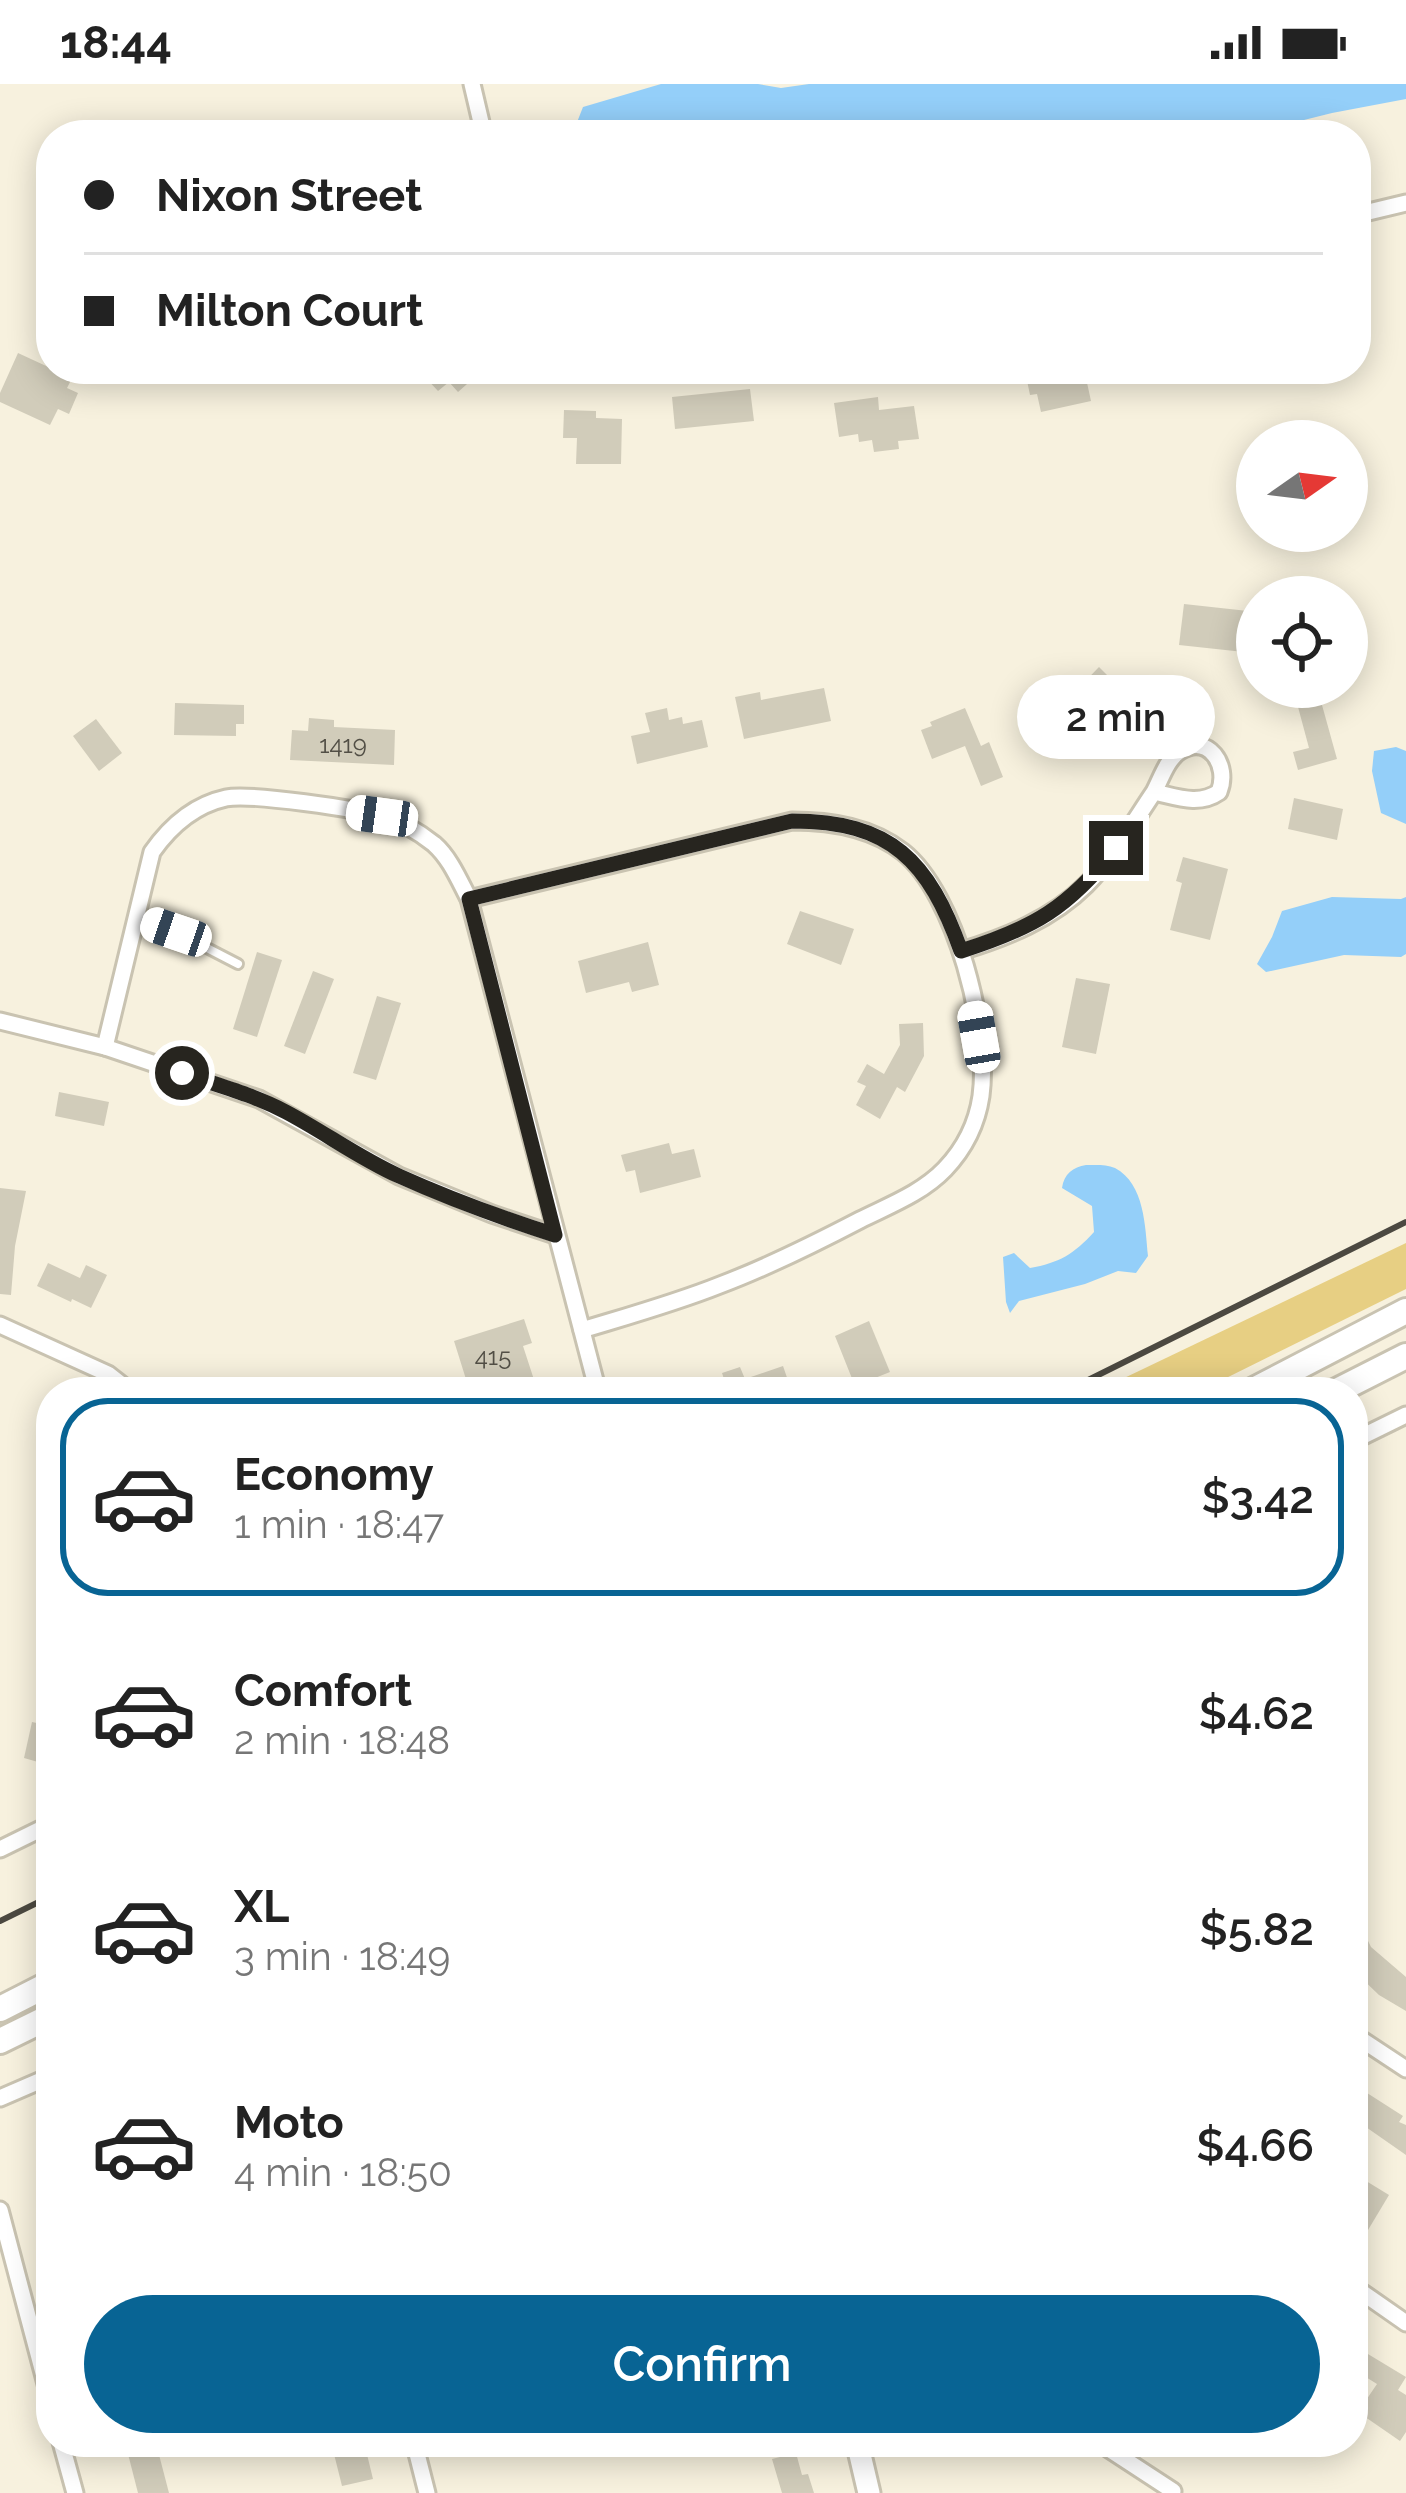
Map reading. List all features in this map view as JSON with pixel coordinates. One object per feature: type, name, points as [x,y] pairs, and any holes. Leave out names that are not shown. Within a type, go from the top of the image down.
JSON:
[{"type":"main road","points":[[1279,1377],[1406,1311]]},
{"type":"main road","points":[[1365,1377],[1406,1356]]},
{"type":"main road","points":[[0,2008],[36,1990]]},
{"type":"main road","points":[[0,2041],[36,2023]]},
{"type":"main road","points":[[860,2457],[869,2493]]},
{"type":"street","points":[[472,84],[480,120]]},
{"type":"street","points":[[1371,211],[1406,203]]},
{"type":"street","points":[[961,951],[1031,925],[1088,883],[1181,749],[1203,748],[1220,760],[1223,782],[1211,798],[1196,801],[1154,792]]},
{"type":"street","points":[[105,1047],[152,852],[192,811],[241,795],[382,816],[415,830],[439,848],[469,899],[594,1377]]},
{"type":"street","points":[[469,899],[792,821],[819,820],[878,836],[915,862],[935,891],[961,951],[982,1055],[980,1101],[968,1138],[949,1165],[917,1192],[790,1256],[716,1287],[582,1330]]},
{"type":"street","points":[[0,1021],[105,1047],[260,1100],[399,1176],[555,1235]]},
{"type":"street","points":[[0,1325],[112,1377]]},
{"type":"street","points":[[1368,1434],[1406,1415]]},
{"type":"street","points":[[0,1849],[36,1831]]},
{"type":"street","points":[[1368,2044],[1406,2069]]},
{"type":"street","points":[[0,2098],[36,2082]]},
{"type":"street","points":[[0,2210],[6,2256],[36,2335]]},
{"type":"street","points":[[1368,2296],[1406,2323]]},
{"type":"street","points":[[65,2457],[75,2493]]},
{"type":"street","points":[[418,2457],[427,2493]]},
{"type":"street","points":[[1120,2457],[1173,2492]]},
{"type":"lane","points":[[136,918],[176,932],[238,964]]},
{"type":"shaded area","points":[[1406,1243],[1406,1289],[1228,1377],[1126,1377]]},
{"type":"water","points":[[661,84],[781,88],[809,84],[1406,84],[1406,99],[1304,120],[578,120],[583,107]]},
{"type":"water","points":[[1396,747],[1406,751],[1406,824],[1381,813],[1372,771],[1374,751]]},
{"type":"water","points":[[1332,897],[1406,897],[1406,954],[1344,955],[1266,972],[1257,964],[1282,911]]},
{"type":"water","points":[[1086,1165],[1115,1168],[1132,1184],[1142,1207],[1148,1256],[1136,1273],[1118,1271],[1019,1301],[1010,1313],[1003,1257],[1014,1253],[1030,1268],[1040,1266],[1065,1256],[1094,1232],[1092,1206],[1062,1188],[1070,1172]]},
{"type":"building","points":[[18,353],[36,361],[36,384],[69,384],[67,388],[78,393],[69,414],[58,409],[50,425],[0,402]]},
{"type":"building","points":[[1028,384],[1087,384],[1091,401],[1041,412],[1037,394],[1030,395]]},
{"type":"building","points":[[750,389],[754,421],[675,429],[672,397]]},
{"type":"building","points":[[878,397],[879,410],[914,406],[919,439],[898,441],[899,449],[874,452],[872,440],[859,442],[858,434],[839,437],[834,403]]},
{"type":"building","points":[[564,410],[596,411],[596,418],[622,419],[621,464],[576,464],[577,438],[563,438]]},
{"type":"building","points":[[1184,604],[1236,610],[1236,651],[1179,645]]},
{"type":"building","points":[[1099,667],[1126,694],[1082,741],[1067,727],[1080,713],[1067,700]]},
{"type":"building","points":[[824,688],[831,721],[744,739],[735,697],[760,692],[761,700]]},
{"type":"building","points":[[175,703],[244,705],[244,724],[236,724],[236,736],[174,735]]},
{"type":"building","points":[[667,708],[669,720],[682,717],[683,724],[702,720],[708,747],[637,764],[631,736],[650,732],[645,713]]},
{"type":"building","points":[[965,708],[981,746],[989,742],[1003,777],[981,786],[965,746],[932,759],[921,730]]},
{"type":"building","points":[[1298,708],[1323,708],[1337,759],[1298,770],[1293,752],[1309,748]]},
{"type":"building","points":[[309,718],[334,720],[334,727],[395,730],[394,765],[290,760],[292,730],[308,731]]},
{"type":"building","points":[[96,719],[122,753],[99,771],[73,736]]},
{"type":"building","points":[[1294,798],[1343,809],[1337,840],[1288,829]]},
{"type":"building","points":[[1183,857],[1228,869],[1210,940],[1170,930]]},
{"type":"building","points":[[800,911],[854,929],[841,965],[787,944]]},
{"type":"building","points":[[648,942],[659,985],[632,992],[629,982],[586,993],[578,961]]},
{"type":"building","points":[[257,952],[282,960],[257,1037],[233,1029]]},
{"type":"building","points":[[313,971],[334,979],[305,1054],[284,1046]]},
{"type":"building","points":[[1076,978],[1110,984],[1096,1054],[1062,1047]]},
{"type":"building","points":[[377,996],[401,1003],[376,1080],[353,1073]]},
{"type":"building","points":[[923,1023],[924,1056],[905,1092],[897,1087],[880,1119],[856,1105],[866,1086],[857,1082],[867,1064],[884,1074],[900,1045],[899,1024]]},
{"type":"building","points":[[59,1092],[109,1102],[104,1126],[55,1116]]},
{"type":"building","points":[[669,1143],[672,1154],[694,1149],[701,1177],[640,1193],[635,1170],[626,1172],[621,1155]]},
{"type":"building","points":[[0,1188],[26,1191],[11,1295],[0,1294]]},
{"type":"building","points":[[48,1263],[80,1278],[86,1265],[107,1275],[91,1308],[37,1286]]},
{"type":"building","points":[[524,1319],[532,1343],[523,1346],[533,1377],[465,1377],[454,1341]]},
{"type":"building","points":[[869,1321],[890,1372],[851,1377],[835,1336]]},
{"type":"building","points":[[783,1366],[787,1377],[751,1377]]},
{"type":"building","points":[[740,1367],[744,1377],[723,1377],[722,1373]]},
{"type":"building","points":[[32,1722],[36,1723],[36,1761],[24,1758]]},
{"type":"building","points":[[1368,1941],[1406,1977],[1406,2011],[1368,1984]]},
{"type":"building","points":[[1368,2094],[1403,2116],[1399,2122],[1406,2125],[1406,2155],[1368,2128]]},
{"type":"building","points":[[1368,2182],[1389,2195],[1368,2230]]},
{"type":"building","points":[[1368,2354],[1406,2377],[1398,2390],[1406,2395],[1406,2432],[1400,2441],[1368,2419],[1368,2397],[1377,2384],[1368,2378]]},
{"type":"building","points":[[129,2457],[160,2457],[169,2493],[138,2493]]},
{"type":"building","points":[[335,2457],[368,2457],[373,2479],[342,2486]]},
{"type":"building","points":[[797,2457],[814,2493],[782,2493],[772,2459]]},
{"type":"railway","points":[[1094,1377],[1406,1222]]},
{"type":"railway","points":[[0,1921],[36,1903]]},
{"type":"route","points":[[182,1073],[287,1112],[399,1176],[555,1235],[469,899],[792,821],[819,820],[878,836],[915,862],[935,891],[961,951],[1031,925],[1062,905],[1088,883],[1116,848]]}]
